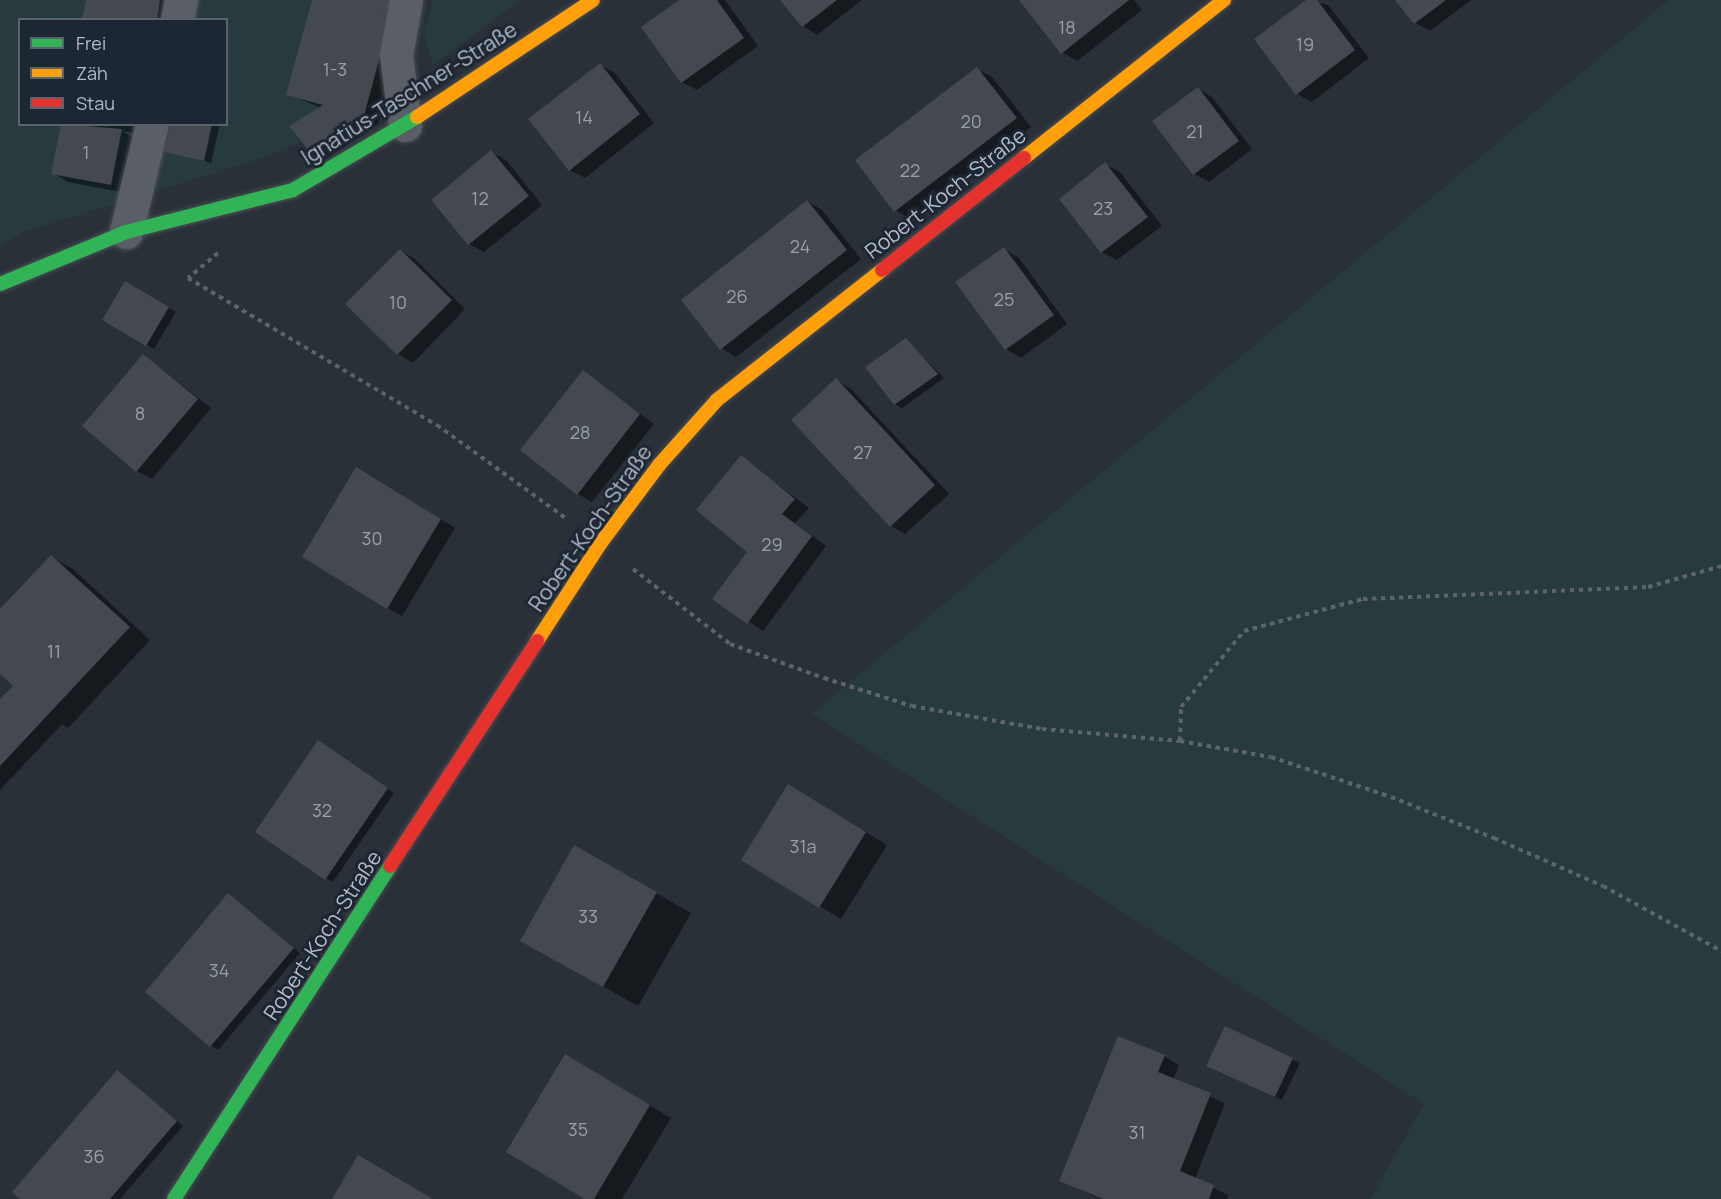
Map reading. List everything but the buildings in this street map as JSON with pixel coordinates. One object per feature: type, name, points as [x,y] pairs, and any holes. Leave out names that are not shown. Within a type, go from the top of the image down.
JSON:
[{"type":"street","points":[[177,18],[181,0]]},
{"type":"street","points":[[405,125],[396,55],[406,0]]},
{"type":"street","name":"Ignatius-Taschner-Straße","points":[[0,284],[126,232],[293,190],[405,125],[593,0]]},
{"type":"street","name":"Robert-Koch-Straße","points":[[174,1199],[600,544],[659,465],[717,400],[1224,0]]},
{"type":"street","points":[[126,232],[152,126]]},
{"type":"path","points":[[188,278],[437,425],[600,544],[730,644],[824,678],[923,708],[1042,729],[1180,741],[1271,758],[1391,797],[1603,886],[1721,951]]},
{"type":"path","points":[[1180,741],[1181,707],[1244,631],[1362,599],[1648,587],[1721,566]]},
{"type":"green space","points":[[0,0],[390,0],[364,116],[265,157],[24,232],[0,245]]},
{"type":"green space","points":[[433,0],[520,0],[433,65],[424,36]]},
{"type":"green space","points":[[1669,0],[1721,0],[1721,1199],[1370,1199],[1424,1104],[812,714]]},
{"type":"traffic: fast","points":[[0,284],[126,232],[293,190],[417,117]]},
{"type":"traffic: fast","points":[[174,1199],[390,866]]},
{"type":"traffic: slow","points":[[417,117],[593,0]]},
{"type":"traffic: slow","points":[[1024,158],[1224,0]]},
{"type":"traffic: slow","points":[[537,641],[600,544],[659,465],[717,400],[882,270]]},
{"type":"traffic: jam","points":[[882,270],[1024,158]]},
{"type":"traffic: jam","points":[[390,866],[537,641]]}]
